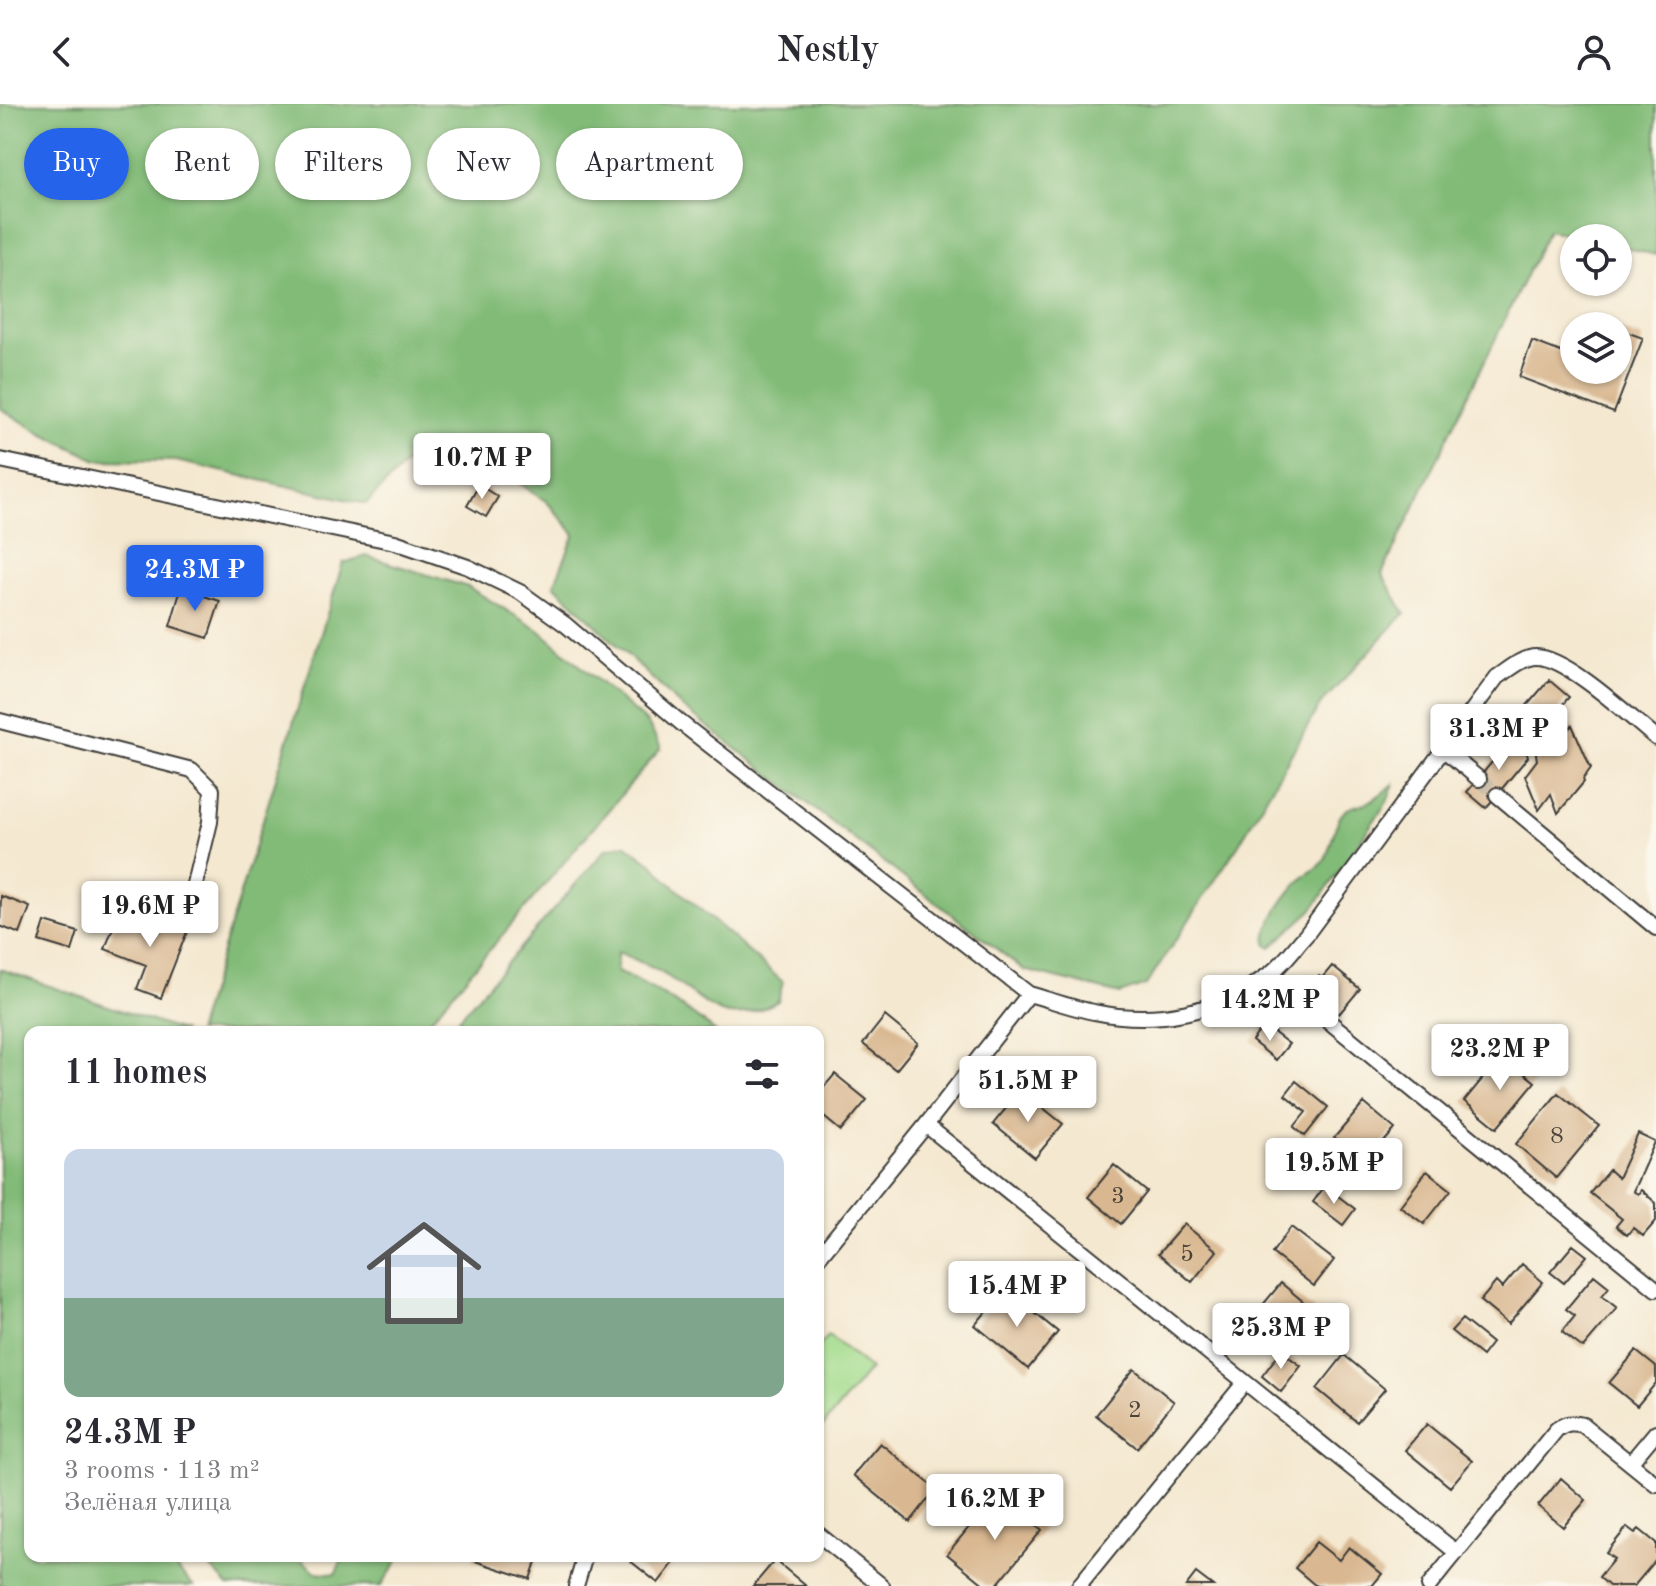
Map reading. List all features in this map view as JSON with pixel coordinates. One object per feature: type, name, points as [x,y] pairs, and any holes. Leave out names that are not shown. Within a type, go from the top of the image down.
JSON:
[{"type":"street","points":[[0,460],[395,542],[468,567],[520,592],[566,625],[681,723],[1029,994],[1095,1013],[1145,1018],[1187,1014],[1233,998],[1271,974],[1306,935],[1497,677],[1520,662],[1534,657],[1553,660],[1571,669],[1656,738]]},
{"type":"street","points":[[0,721],[192,770],[212,790],[210,822],[195,884]]},
{"type":"street","points":[[1443,749],[1479,779]]},
{"type":"street","points":[[1497,795],[1656,928]]},
{"type":"street","points":[[1271,974],[1656,1289]]},
{"type":"street","points":[[824,1251],[1029,994]]},
{"type":"street","points":[[926,1125],[1456,1552]]},
{"type":"street","points":[[1079,1586],[1245,1382]]},
{"type":"street","points":[[1429,1586],[1565,1424],[1583,1425],[1656,1484]]},
{"type":"street","points":[[1631,1462],[1656,1432]]},
{"type":"street","points":[[824,1539],[882,1586]]},
{"type":"street","points":[[576,1586],[583,1562]]},
{"type":"green space","points":[[1,104],[1656,104],[1656,255],[1632,249],[1632,224],[1560,224],[1560,233],[1548,230],[1382,574],[1405,613],[1320,705],[1239,844],[1146,985],[1120,994],[1024,970],[682,707],[554,585],[575,534],[547,502],[456,440],[409,460],[366,504],[176,461],[97,460],[0,408]]},
{"type":"green space","points":[[366,556],[468,587],[539,630],[648,724],[661,748],[425,1026],[199,1026],[343,563]]},
{"type":"green space","points":[[1394,784],[1387,802],[1312,910],[1271,947],[1266,944],[1274,916],[1285,898],[1324,861],[1342,814],[1348,808],[1369,802]]},
{"type":"green space","points":[[625,844],[654,865],[783,982],[778,1001],[746,1014],[722,1012],[646,964],[617,952],[617,972],[643,984],[708,1026],[452,1026],[606,849]]},
{"type":"green space","points":[[0,969],[166,1026],[24,1026],[24,1562],[170,1562],[194,1586],[0,1586]]},
{"type":"green space","points":[[828,1335],[870,1369],[824,1425],[824,1340]]},
{"type":"green space","points":[[206,1562],[304,1562],[316,1572],[335,1574],[341,1562],[397,1562],[381,1586],[228,1586]]},
{"type":"building","points":[[1632,334],[1643,338],[1632,366]]},
{"type":"building","points":[[1532,341],[1560,352],[1560,384],[1625,384],[1614,413],[1519,377]]},
{"type":"building","points":[[479,485],[498,497],[486,517],[467,506]]},
{"type":"building","points":[[181,589],[220,601],[208,638],[170,626]]},
{"type":"building","points":[[1549,680],[1569,697],[1544,726],[1524,709]]},
{"type":"building","points":[[1572,725],[1591,768],[1584,782],[1558,813],[1551,794],[1539,810],[1525,776],[1548,739],[1549,746],[1562,730],[1565,734]]},
{"type":"building","points":[[1518,731],[1528,757],[1486,808],[1467,792]]},
{"type":"building","points":[[1,896],[30,907],[20,934],[0,926]]},
{"type":"building","points":[[118,915],[160,931],[166,915],[190,924],[161,998],[137,989],[146,965],[105,949]]},
{"type":"building","points":[[45,922],[78,932],[72,951],[39,941]]},
{"type":"building","points":[[1332,966],[1360,989],[1339,1014],[1308,989]]},
{"type":"building","points":[[885,1016],[918,1043],[896,1070],[863,1044]]},
{"type":"building","points":[[1264,1025],[1289,1044],[1276,1060],[1252,1041]]},
{"type":"building","points":[[1502,1055],[1535,1082],[1497,1128],[1464,1101]]},
{"type":"building","points":[[835,1074],[867,1100],[841,1131],[824,1117],[824,1087]]},
{"type":"building","points":[[1296,1081],[1328,1107],[1305,1136],[1294,1127],[1306,1112],[1285,1095]]},
{"type":"building","points":[[1021,1090],[1063,1124],[1035,1158],[993,1124]]},
{"type":"building","points":[[1558,1093],[1599,1126],[1556,1178],[1516,1144]]},
{"type":"building","points":[[1364,1103],[1395,1129],[1365,1164],[1334,1138]]},
{"type":"building","points":[[1638,1134],[1655,1142],[1633,1191],[1638,1194],[1641,1190],[1656,1203],[1656,1221],[1643,1236],[1633,1228],[1627,1235],[1616,1226],[1622,1219],[1590,1193],[1609,1170],[1618,1178]]},
{"type":"building","points":[[1114,1165],[1147,1192],[1121,1224],[1088,1197]]},
{"type":"building","points":[[1427,1171],[1451,1190],[1424,1224],[1400,1206]]},
{"type":"building","points":[[1325,1186],[1355,1209],[1343,1225],[1313,1202]]},
{"type":"building","points":[[1184,1224],[1217,1251],[1192,1282],[1158,1254]]},
{"type":"building","points":[[1291,1227],[1334,1260],[1314,1286],[1272,1253]]},
{"type":"building","points":[[1573,1245],[1587,1256],[1564,1283],[1550,1272]]},
{"type":"building","points":[[1522,1264],[1543,1282],[1508,1324],[1480,1301],[1496,1282],[1502,1288]]},
{"type":"building","points":[[1594,1275],[1609,1287],[1602,1296],[1617,1308],[1583,1348],[1562,1332],[1575,1316],[1566,1309]]},
{"type":"building","points":[[1281,1283],[1317,1313],[1293,1343],[1256,1313]]},
{"type":"building","points":[[1005,1289],[1058,1332],[1028,1369],[975,1325]]},
{"type":"building","points":[[1462,1319],[1492,1343],[1482,1356],[1451,1331]]},
{"type":"building","points":[[1281,1351],[1301,1366],[1281,1392],[1262,1376]]},
{"type":"building","points":[[1636,1351],[1656,1367],[1656,1383],[1637,1406],[1609,1383]]},
{"type":"building","points":[[1344,1355],[1385,1389],[1357,1422],[1317,1389]]},
{"type":"building","points":[[1134,1369],[1174,1402],[1137,1448],[1096,1415]]},
{"type":"building","points":[[1427,1424],[1472,1461],[1450,1487],[1405,1450]]},
{"type":"building","points":[[880,1443],[936,1489],[910,1522],[853,1475]]},
{"type":"building","points":[[1561,1478],[1586,1500],[1563,1527],[1538,1506]]},
{"type":"building","points":[[997,1493],[1042,1530],[996,1586],[986,1586],[947,1554]]},
{"type":"building","points":[[1627,1527],[1635,1533],[1639,1529],[1656,1543],[1656,1560],[1634,1586],[1609,1586],[1599,1577],[1614,1559],[1606,1553]]},
{"type":"building","points":[[1316,1542],[1339,1560],[1349,1547],[1382,1574],[1372,1586],[1316,1586],[1295,1568]]},
{"type":"building","points":[[478,1562],[536,1562],[530,1579]]},
{"type":"building","points":[[632,1562],[674,1562],[658,1583]]},
{"type":"building","points":[[773,1562],[777,1562],[806,1586],[753,1586]]},
{"type":"building","points":[[1196,1573],[1213,1586],[1186,1586]]},
{"type":"tunnel","points":[[1479,779],[1497,795]]}]
